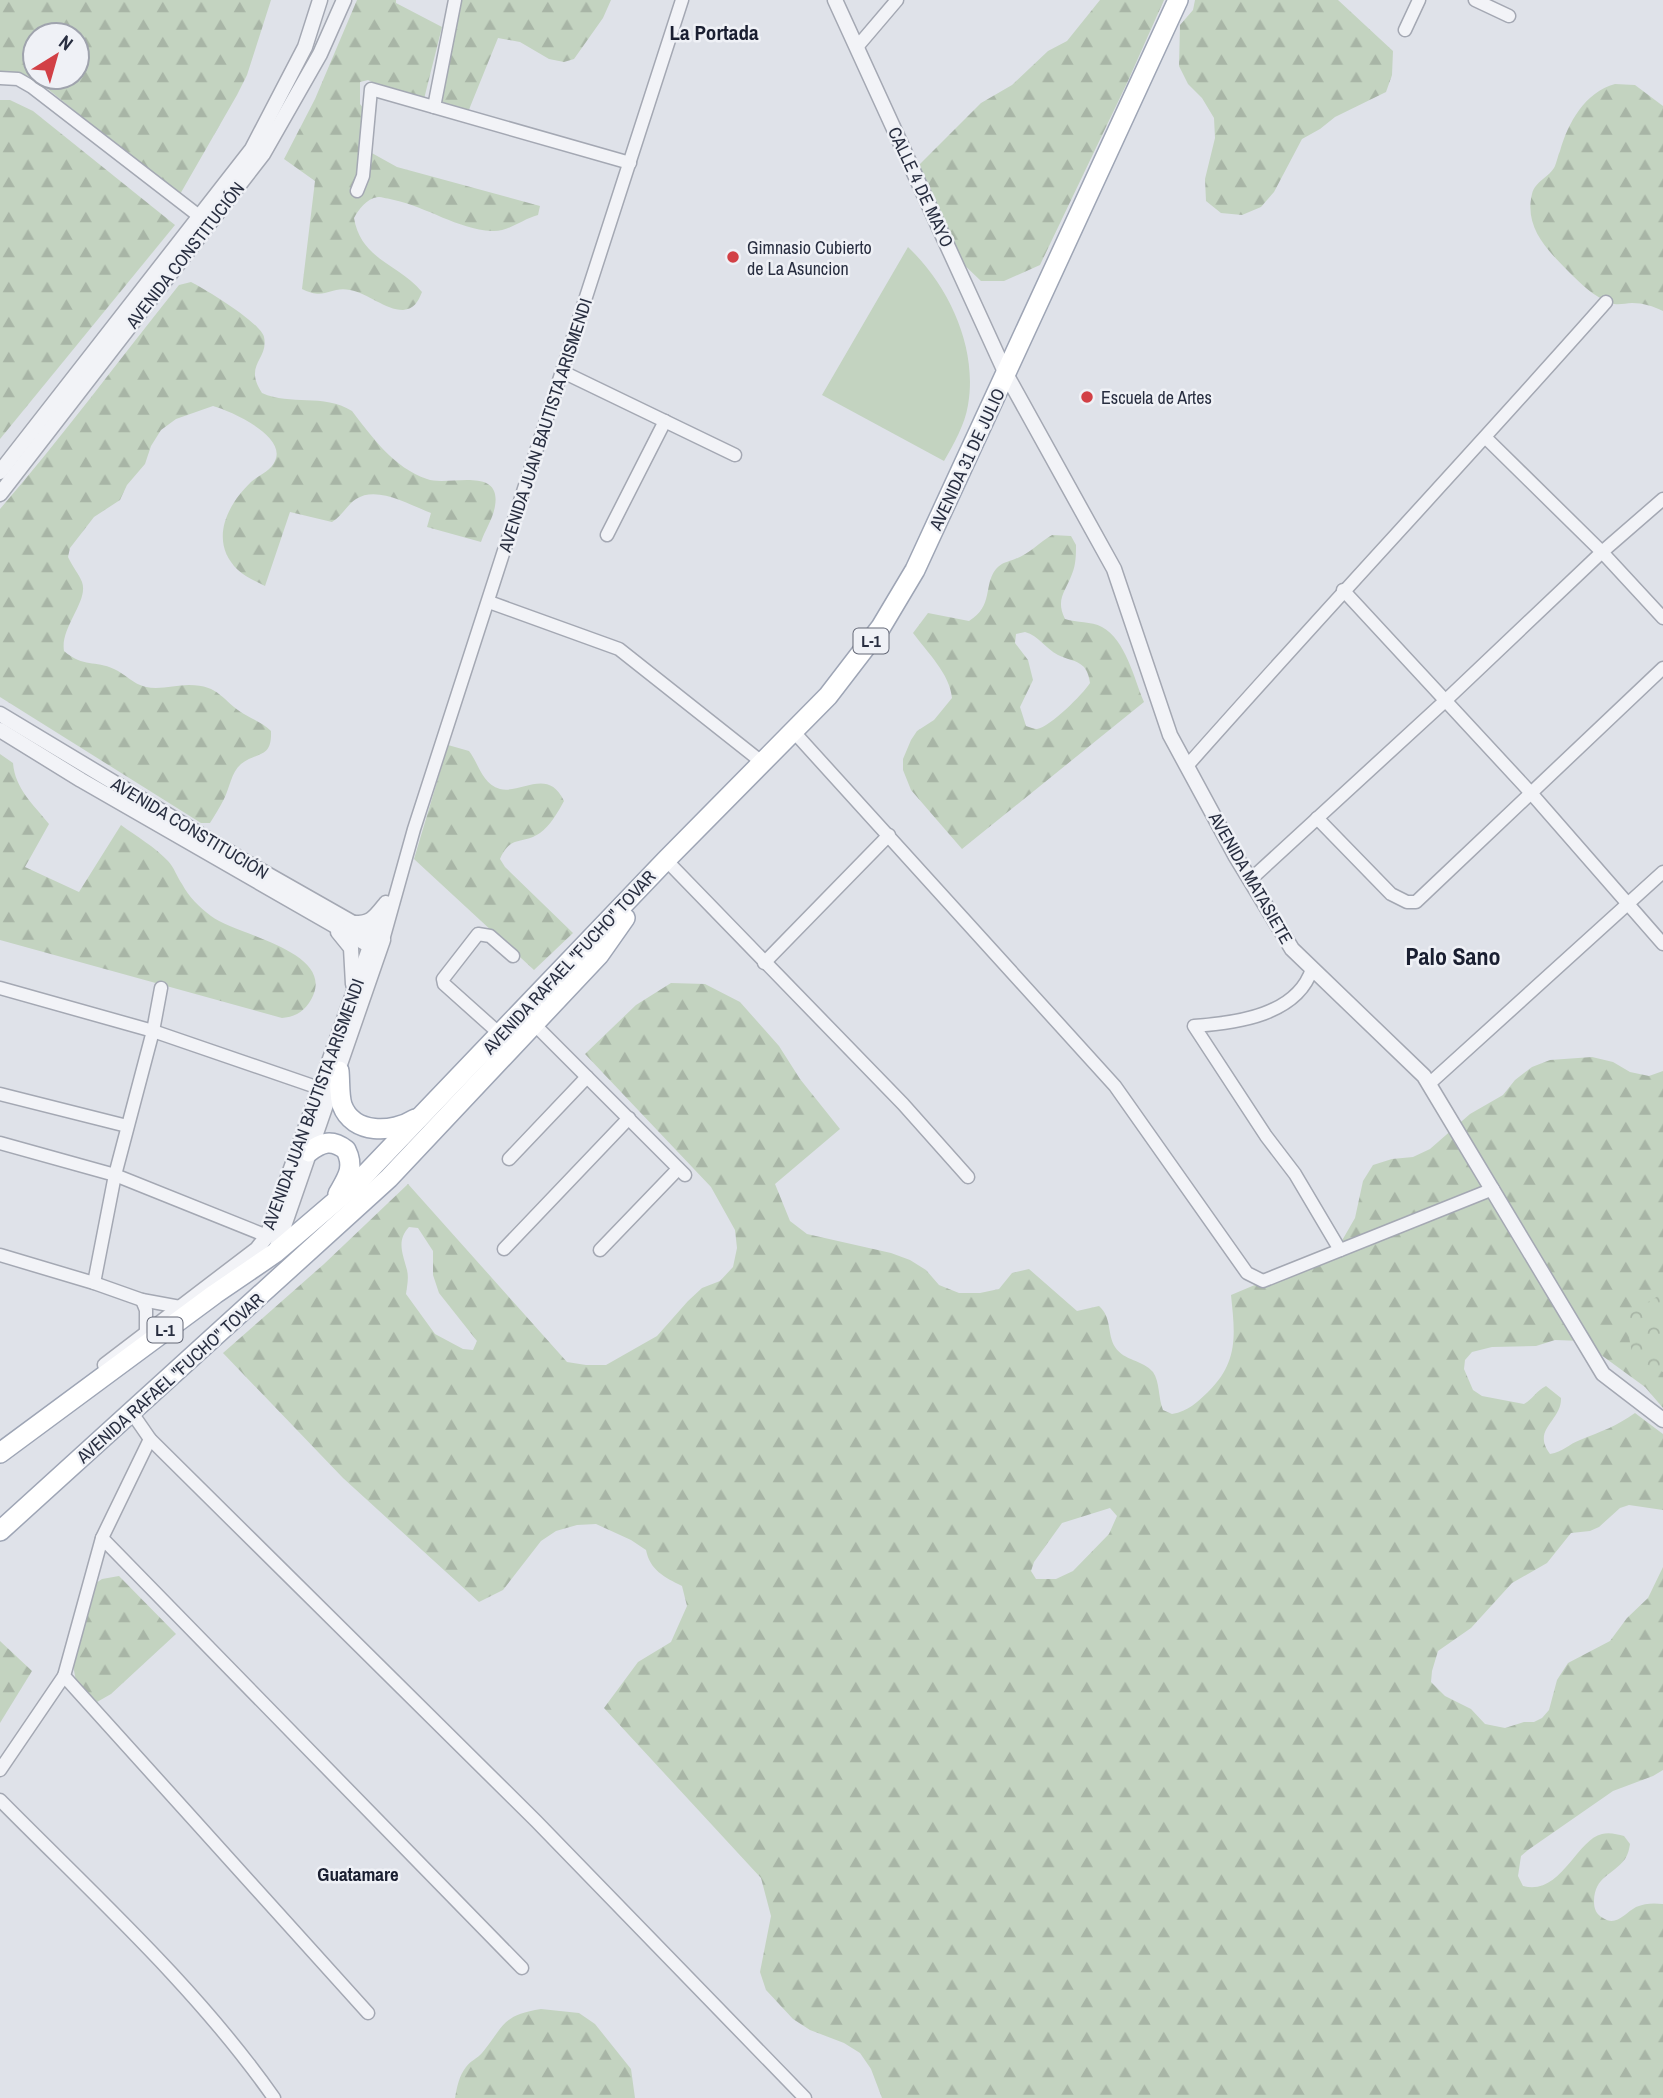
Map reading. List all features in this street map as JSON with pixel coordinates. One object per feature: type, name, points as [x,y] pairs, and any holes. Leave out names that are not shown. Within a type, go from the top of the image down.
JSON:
[{"type":"main road","name":"AVENIDA 31 DE JULIO","points":[[666,860],[794,732],[843,677],[897,602],[930,539],[1178,0]]},
{"type":"main road","name":"AVENIDA RAFAEL \"FUCHO\" TOVAR","points":[[0,1531],[389,1178],[599,955],[666,860]]},
{"type":"main road","name":"AVENIDA RAFAEL \"FUCHO\" TOVAR","points":[[0,1453],[271,1244],[330,1209],[428,1111],[666,860]]},
{"type":"main road","points":[[339,1072],[342,1106],[354,1122],[374,1130],[405,1125],[428,1111]]},
{"type":"main road","name":"L-1","points":[[309,1152],[330,1142],[340,1145],[349,1156],[350,1173],[330,1209]]},
{"type":"main road","points":[[254,1301],[271,1244]]},
{"type":"street","name":"AVENIDA CONSTITUCIÓN","points":[[0,472],[252,149],[305,47],[320,0]]},
{"type":"street","name":"AVENIDA CONSTITUCIÓN","points":[[0,494],[263,155],[320,54],[344,0]]},
{"type":"street","points":[[433,107],[455,0]]},
{"type":"street","name":"AVENIDA JUAN BAUTISTA ARISMENDI","points":[[69,1400],[110,1360],[146,1332],[257,1249],[271,1244],[339,1072],[377,943],[682,0]]},
{"type":"street","name":"CALLE 4 DE MAYO","points":[[835,0],[1006,374]]},
{"type":"street","points":[[857,47],[897,0]]},
{"type":"street","points":[[1405,30],[1419,0]]},
{"type":"street","points":[[1475,0],[1508,16]]},
{"type":"street","points":[[0,79],[18,79],[33,87],[199,216]]},
{"type":"street","points":[[357,191],[363,176],[371,89],[630,163]]},
{"type":"street","points":[[1187,766],[1343,590],[1486,438],[1606,302]]},
{"type":"street","points":[[563,372],[735,455]]},
{"type":"street","name":"AVENIDA MATASIETE","points":[[1006,374],[1114,569],[1170,735],[1250,880],[1292,949],[1424,1076],[1603,1374],[1663,1420]]},
{"type":"street","points":[[607,535],[665,421]]},
{"type":"street","points":[[1486,438],[1602,552],[1663,618]]},
{"type":"street","points":[[1250,880],[1602,552],[1663,499]]},
{"type":"street","points":[[1343,590],[1531,793],[1663,944]]},
{"type":"street","points":[[489,602],[619,649],[763,763]]},
{"type":"street","points":[[1317,818],[1391,894],[1407,902],[1416,902],[1663,668]]},
{"type":"street","name":"AVENIDA CONSTITUCIÓN","points":[[0,714],[351,923],[377,943]]},
{"type":"street","name":"AVENIDA CONSTITUCIÓN","points":[[0,730],[330,923],[377,943]]},
{"type":"street","points":[[794,732],[1115,1086],[1247,1273],[1263,1281],[1493,1189]]},
{"type":"street","points":[[764,962],[889,835]]},
{"type":"street","name":"AVENIDA JUAN BAUTISTA ARISMENDI","points":[[271,1244],[319,1088],[354,990],[377,943],[386,903],[408,850]]},
{"type":"street","points":[[666,860],[903,1104],[968,1177]]},
{"type":"street","points":[[1429,1084],[1663,872]]},
{"type":"street","points":[[351,923],[364,923],[375,918],[386,903]]},
{"type":"street","name":"L-1","points":[[330,923],[351,948],[354,990]]},
{"type":"street","points":[[501,1034],[444,984],[443,979],[478,934],[490,936],[513,956]]},
{"type":"street","points":[[1312,969],[1309,979],[1296,996],[1273,1011],[1223,1024],[1194,1026],[1266,1136],[1295,1174],[1340,1250]]},
{"type":"street","points":[[0,988],[153,1031],[319,1088]]},
{"type":"street","points":[[93,1283],[115,1175],[162,988]]},
{"type":"street","points":[[534,1024],[682,1172],[600,1250]]},
{"type":"street","points":[[509,1159],[587,1077]]},
{"type":"street","points":[[0,1094],[127,1126]]},
{"type":"street","points":[[504,1249],[629,1118]]},
{"type":"street","points":[[0,1143],[115,1175],[271,1244]]},
{"type":"street","points":[[0,1255],[142,1300],[180,1307]]},
{"type":"street","points":[[142,1300],[146,1310],[146,1332]]},
{"type":"street","points":[[132,1413],[150,1439],[536,1821],[805,2098]]},
{"type":"street","points":[[0,1770],[64,1676],[102,1538],[150,1439]]},
{"type":"street","points":[[102,1538],[522,1968]]},
{"type":"street","points":[[64,1676],[368,2012]]},
{"type":"street","points":[[0,1800],[130,1927],[202,2008],[274,2098]]},
{"type":"green space","points":[[0,0],[271,0],[247,75],[179,196],[50,91],[91,91],[91,21],[21,21],[21,75],[0,72]]},
{"type":"green space","points":[[357,0],[396,0],[396,3],[442,27],[424,99],[368,80],[360,82],[360,104],[374,122],[370,152],[397,167],[540,206],[538,215],[492,231],[454,222],[394,200],[378,197],[366,202],[354,218],[364,243],[422,292],[415,304],[403,310],[350,290],[317,294],[302,289],[315,181],[284,159],[315,99]]},
{"type":"green space","points":[[461,0],[611,0],[603,18],[574,59],[564,62],[549,59],[520,42],[498,38],[468,112],[447,109],[439,100],[454,21]]},
{"type":"green space","points":[[1100,0],[1164,0],[1040,265],[1004,281],[981,281],[959,260],[914,170],[981,103],[1012,85],[1048,51],[1067,41]]},
{"type":"green space","points":[[1195,0],[1338,0],[1393,51],[1392,75],[1386,92],[1335,117],[1302,139],[1274,192],[1261,207],[1242,215],[1221,213],[1206,201],[1205,179],[1215,138],[1214,118],[1202,98],[1188,84],[1179,66],[1180,25],[1193,10]]},
{"type":"green space","points":[[1615,84],[1635,85],[1663,106],[1663,311],[1640,304],[1614,304],[1593,294],[1553,255],[1539,237],[1531,217],[1532,194],[1539,182],[1555,166],[1563,140],[1579,110],[1595,94]]},
{"type":"green space","points":[[0,100],[10,100],[33,111],[175,225],[0,439]]},
{"type":"green space","points":[[908,247],[923,263],[948,299],[964,340],[969,362],[967,412],[959,434],[944,461],[822,395]]},
{"type":"green space","points":[[191,282],[232,307],[261,331],[265,345],[255,375],[262,393],[284,399],[330,402],[341,406],[352,411],[394,460],[415,474],[436,481],[482,482],[490,486],[495,493],[494,511],[481,542],[427,527],[431,513],[383,495],[364,495],[356,499],[332,522],[290,512],[265,586],[238,570],[224,548],[223,536],[224,525],[234,502],[251,482],[268,470],[275,461],[277,452],[273,443],[244,419],[213,406],[176,419],[161,430],[151,446],[145,464],[127,485],[120,500],[94,517],[70,548],[68,557],[81,579],[83,589],[66,633],[64,651],[78,660],[114,669],[146,687],[189,685],[208,688],[271,731],[271,740],[266,750],[241,764],[235,772],[210,823],[201,823],[0,697],[0,509],[179,285]]},
{"type":"green space","points":[[1052,535],[1071,536],[1076,545],[1074,567],[1061,600],[1065,619],[1098,625],[1110,633],[1123,650],[1144,702],[962,849],[911,790],[903,770],[903,759],[917,731],[934,720],[952,698],[947,680],[913,633],[928,613],[969,621],[982,609],[996,569],[1025,554]],"holes":[[[1016,634],[1030,634],[1058,655],[1081,664],[1090,683],[1058,716],[1037,729],[1026,726],[1020,707],[1033,680],[1028,660],[1015,643]]]},
{"type":"green space","points":[[448,745],[469,751],[489,783],[500,789],[508,790],[534,784],[550,785],[564,801],[544,830],[534,837],[508,846],[500,859],[573,933],[534,970],[414,859]]},
{"type":"green space","points":[[0,754],[13,763],[21,789],[49,824],[25,867],[79,892],[121,825],[168,861],[191,897],[211,916],[300,958],[312,971],[316,985],[309,1003],[297,1014],[282,1018],[0,940]]},
{"type":"green space","points":[[671,983],[705,984],[740,1002],[779,1046],[800,1079],[840,1129],[775,1184],[790,1221],[807,1234],[891,1253],[910,1260],[926,1270],[939,1285],[959,1293],[999,1289],[1012,1273],[1029,1269],[1077,1311],[1099,1306],[1103,1310],[1115,1347],[1123,1355],[1153,1372],[1163,1410],[1172,1414],[1196,1403],[1225,1370],[1234,1335],[1231,1295],[1336,1251],[1355,1218],[1363,1181],[1373,1165],[1392,1159],[1413,1157],[1430,1149],[1470,1114],[1503,1095],[1515,1080],[1532,1067],[1550,1060],[1592,1057],[1613,1062],[1630,1072],[1649,1076],[1663,1071],[1663,1408],[1645,1387],[1582,1341],[1555,1340],[1536,1346],[1492,1347],[1472,1352],[1465,1360],[1464,1369],[1473,1390],[1482,1396],[1524,1404],[1546,1386],[1561,1398],[1557,1413],[1545,1431],[1545,1445],[1550,1454],[1615,1425],[1635,1413],[1663,1434],[1663,1510],[1629,1505],[1620,1508],[1599,1527],[1571,1533],[1547,1563],[1512,1583],[1471,1628],[1438,1651],[1431,1682],[1445,1696],[1471,1709],[1485,1724],[1505,1728],[1534,1722],[1549,1710],[1557,1680],[1568,1663],[1610,1641],[1627,1618],[1648,1598],[1663,1567],[1663,1770],[1613,1791],[1528,1850],[1521,1856],[1518,1876],[1523,1886],[1536,1887],[1548,1883],[1558,1876],[1584,1846],[1602,1834],[1624,1836],[1630,1844],[1625,1859],[1597,1886],[1594,1906],[1597,1913],[1612,1921],[1639,1906],[1663,1904],[1663,2098],[882,2098],[871,2069],[860,2053],[844,2043],[810,2030],[793,2019],[766,1990],[760,1972],[771,1916],[761,1878],[604,1708],[638,1662],[671,1642],[687,1606],[682,1586],[659,1572],[651,1563],[646,1550],[631,1540],[596,1524],[577,1525],[556,1531],[541,1541],[503,1590],[479,1602],[343,1478],[223,1353],[324,1264],[408,1184],[567,1362],[606,1365],[657,1336],[702,1288],[720,1281],[733,1267],[737,1248],[735,1230],[711,1187],[585,1054],[636,1005]],"holes":[[[409,1227],[418,1228],[433,1251],[433,1275],[439,1293],[477,1341],[473,1350],[463,1349],[435,1334],[406,1294],[408,1273],[402,1243]],[[1110,1508],[1117,1516],[1109,1534],[1073,1571],[1056,1579],[1036,1579],[1031,1571],[1034,1562],[1062,1523]]]},
{"type":"green space","points":[[1663,1293],[1663,1372],[1633,1358],[1625,1316]]},
{"type":"green space","points":[[119,1576],[176,1634],[111,1694],[97,1702],[80,1692],[75,1678],[76,1638],[93,1585],[102,1579]]},
{"type":"green space","points":[[0,1641],[32,1671],[0,1723]]},
{"type":"green space","points":[[541,2009],[579,2013],[595,2024],[631,2069],[635,2098],[455,2098],[464,2070],[482,2053],[505,2023],[518,2015]]},
{"type":"place","name":"Gimnasio Cubierto de La Asuncion","points":[[733,257]]},
{"type":"place","name":"Escuela de Artes","points":[[1087,397]]},
{"type":"district","name":"La Portada","points":[[714,32]]},
{"type":"district","name":"Palo Sano","points":[[1453,956]]},
{"type":"district","name":"Guatamare","points":[[358,1874]]}]
